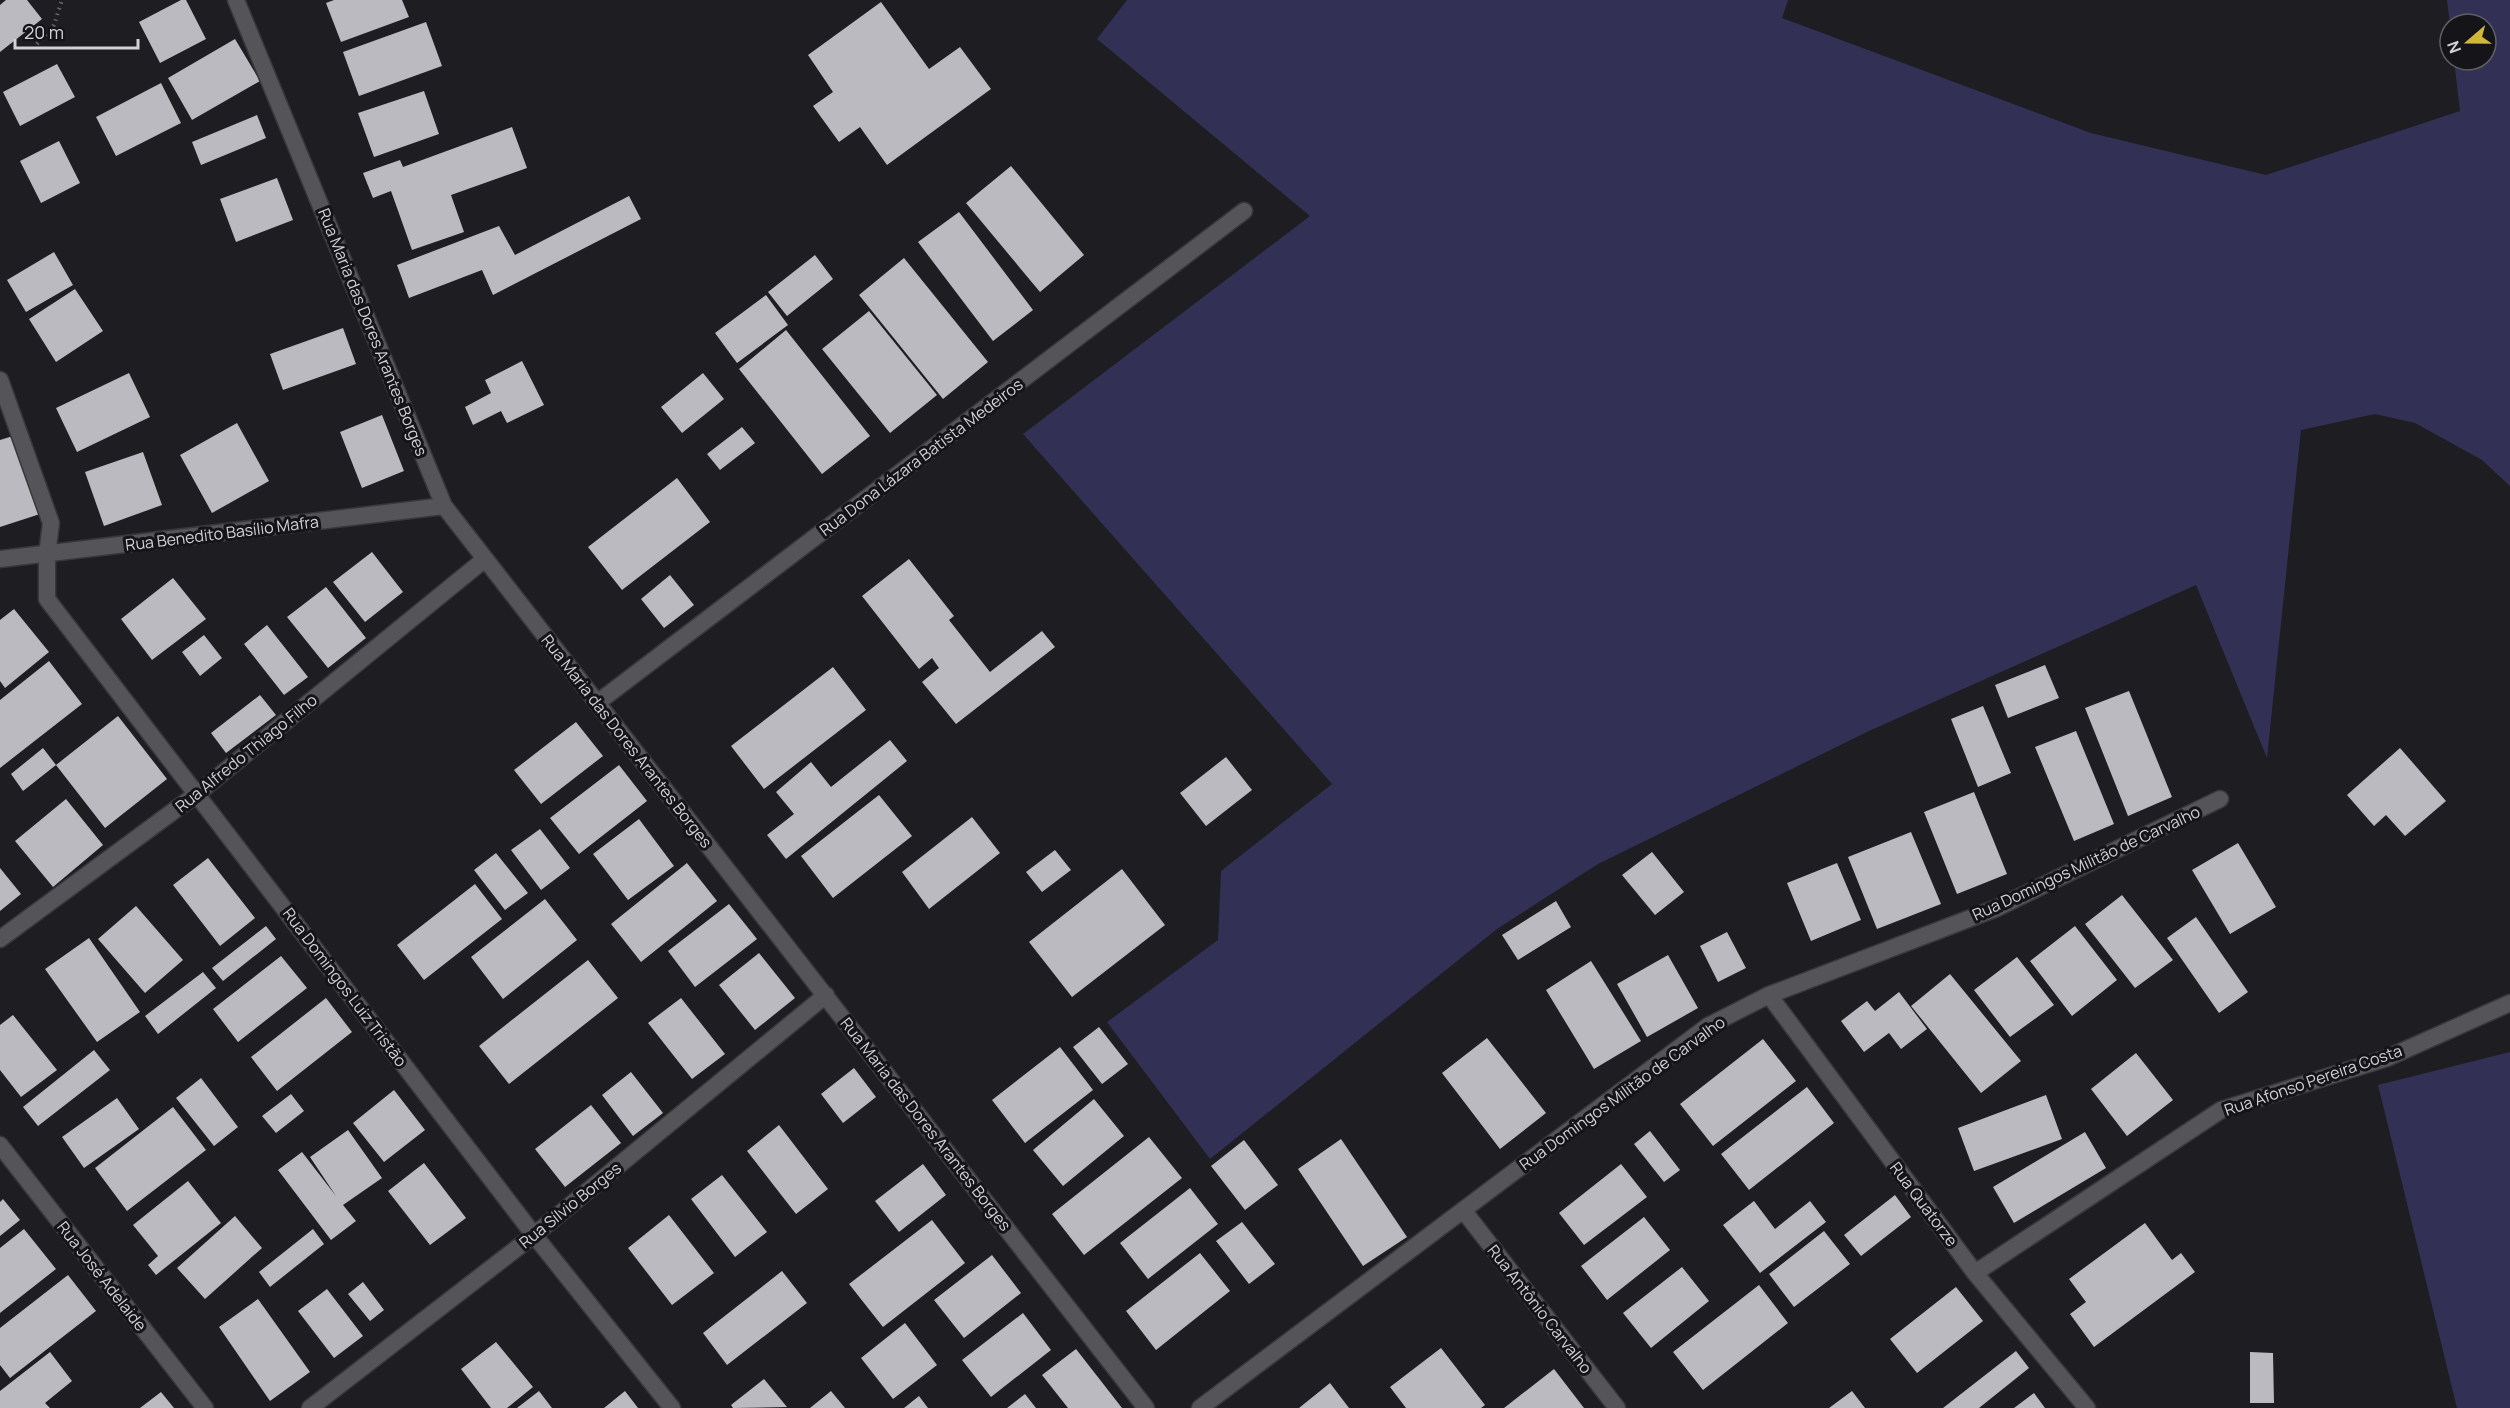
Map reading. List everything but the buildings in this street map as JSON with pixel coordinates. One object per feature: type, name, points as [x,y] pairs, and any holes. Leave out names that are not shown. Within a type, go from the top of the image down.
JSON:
[{"type":"street","name":"Rua Maria das Dores Arantes Borges","points":[[236,0],[444,507],[1146,1408]]},
{"type":"street","name":"Rua Dona Lázara Batista Medeiros","points":[[597,703],[1244,211]]},
{"type":"street","name":"Rua Domingos Luiz Tristão","points":[[0,380],[51,523],[47,555],[47,599],[198,793],[534,1235],[672,1408]]},
{"type":"street","name":"Rua Benedito Basílio Mafra","points":[[0,559],[444,507]]},
{"type":"street","name":"Rua Alfredo Thiago Filho","points":[[0,939],[198,793],[485,560]]},
{"type":"street","name":"Rua Domingos Militão de Carvalho","points":[[1200,1408],[1708,1026],[1769,995],[1997,908],[2220,799]]},
{"type":"street","name":"Rua Sílvio Borges","points":[[310,1408],[534,1235],[826,995]]},
{"type":"street","name":"Rua Quatorze","points":[[1769,995],[1975,1273],[2087,1408]]},
{"type":"street","name":"Rua Afonso Pereira Costa","points":[[1975,1273],[2221,1110],[2386,1058],[2510,1003]]},
{"type":"street","name":"Rua José Adelaide","points":[[0,1144],[204,1408]]},
{"type":"street","name":"Rua Antônio Carvalho","points":[[1463,1210],[1617,1408]]},
{"type":"path","points":[[37,44],[54,25],[62,0]]},
{"type":"shaded area","points":[[1127,0],[1788,0],[1782,18],[2091,133],[2266,175],[2460,111],[2455,72],[2498,72],[2498,12],[2448,12],[2447,0],[2510,0],[2510,486],[2482,460],[2415,423],[2375,414],[2301,430],[2267,758],[2196,585],[1869,731],[1598,864],[1497,929],[1210,1159],[1107,1022],[1218,940],[1221,871],[1332,784],[1023,434],[1310,216],[1097,39]]},
{"type":"shaded area","points":[[2510,1052],[2510,1408],[2457,1408],[2378,1085]]}]
